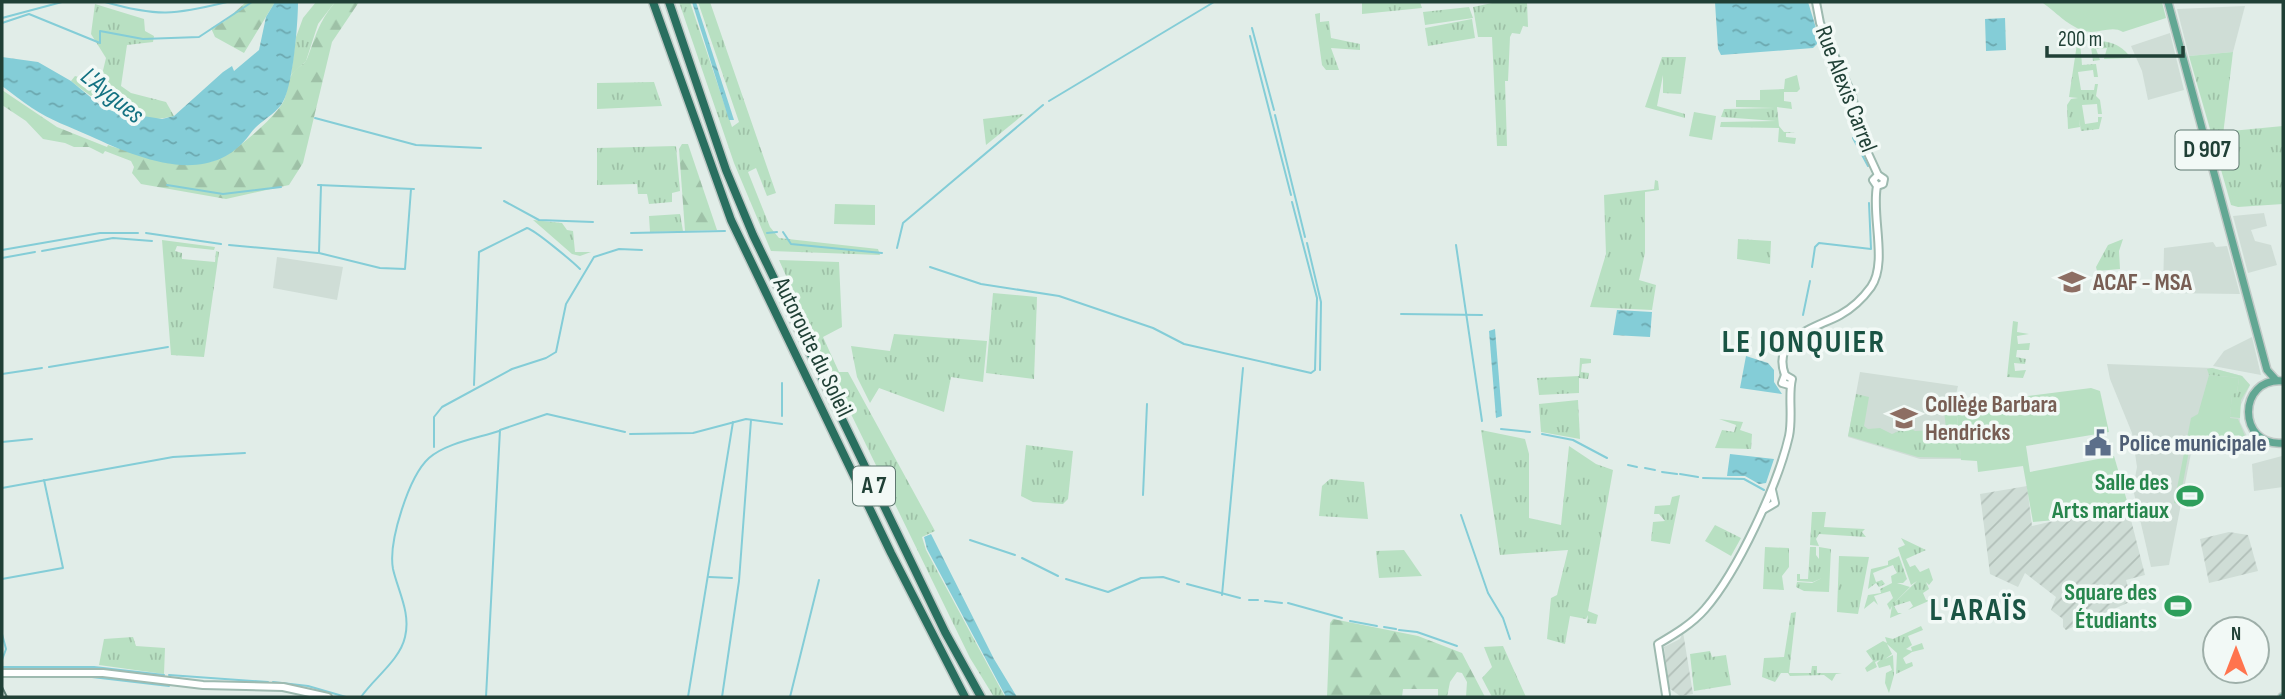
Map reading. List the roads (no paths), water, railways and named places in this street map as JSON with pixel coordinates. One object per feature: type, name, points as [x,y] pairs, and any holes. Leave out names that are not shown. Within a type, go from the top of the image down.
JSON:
[{"type":"highway","name":"Autoroute du Soleil","points":[[653,2],[731,220],[907,585],[965,697]]},
{"type":"highway","name":"Autoroute du Soleil","points":[[669,2],[726,170],[753,235],[939,620],[981,697]]},
{"type":"main road","name":"D 907","points":[[2168,2],[2267,370],[2280,381]]},
{"type":"main road","points":[[2267,370],[2263,384],[2249,401],[2248,421],[2261,438],[2282,444]]},
{"type":"main road","points":[[2263,384],[2280,381]]},
{"type":"street","name":"Rue Alexis Carrel","points":[[1667,696],[1658,644],[1704,610],[1723,585],[1769,498],[1789,433],[1792,408],[1789,385],[1792,379],[1785,375],[1782,363],[1791,341],[1805,330],[1842,314],[1874,283],[1878,268],[1874,208],[1877,186],[1873,180],[1878,175],[1860,136],[1852,95],[1820,23],[1816,2]]},
{"type":"street","points":[[2,673],[103,673],[203,685],[284,687],[328,697]]},
{"type":"water","points":[[275,2],[298,2],[294,56],[285,97],[278,109],[257,126],[234,151],[215,161],[195,165],[174,164],[130,153],[46,116],[2,86],[2,57],[38,62],[71,81],[100,105],[112,111],[162,119],[174,116],[223,72],[232,66],[234,71],[259,50],[266,17]]},
{"type":"water","points":[[692,2],[696,2],[734,120],[729,120]]},
{"type":"water","points":[[1715,2],[1808,2],[1820,41],[1813,48],[1721,55],[1718,49]]},
{"type":"water","points":[[2005,18],[2006,50],[1986,51],[1985,19]]},
{"type":"water","points":[[1617,310],[1652,312],[1650,337],[1613,335]]},
{"type":"water","points":[[1495,329],[1502,416],[1496,418],[1489,331]]},
{"type":"water","points":[[1746,356],[1768,363],[1774,370],[1774,382],[1782,394],[1740,388]]},
{"type":"water","points":[[1730,454],[1774,459],[1766,483],[1759,484],[1745,476],[1727,476]]},
{"type":"water","points":[[931,534],[994,659],[1017,697],[1006,697],[927,549],[924,537]]},
{"type":"waterway","points":[[2,18],[62,2]]},
{"type":"waterway","points":[[105,2],[153,12],[179,12],[227,2]]},
{"type":"waterway","points":[[2,23],[29,14],[100,43],[100,31],[143,39],[199,37],[252,2]]},
{"type":"waterway","points":[[1049,101],[1214,2]]},
{"type":"waterway","points":[[1252,28],[1274,110]]},
{"type":"waterway","points":[[1250,36],[1291,195]]},
{"type":"waterway","points":[[897,248],[903,223],[1043,105]]},
{"type":"waterway","points":[[1275,115],[1305,237]]},
{"type":"waterway","points":[[315,118],[416,145],[481,148]]},
{"type":"waterway","points":[[1853,138],[1868,166]]},
{"type":"waterway","points":[[167,185],[223,194],[281,187]]},
{"type":"waterway","points":[[318,185],[414,189]]},
{"type":"waterway","points":[[321,185],[319,253],[380,268],[405,269],[411,189]]},
{"type":"waterway","points":[[504,201],[539,220],[593,222]]},
{"type":"waterway","points":[[930,267],[981,284],[1059,296],[1153,328],[1184,344],[1311,373],[1315,370],[1317,298],[1292,202]]},
{"type":"waterway","points":[[1812,267],[1815,247],[1819,243],[1871,249],[1869,203]]},
{"type":"waterway","points":[[474,385],[479,252],[527,228],[580,269]]},
{"type":"waterway","points":[[631,233],[725,231]]},
{"type":"waterway","points":[[767,233],[777,232]]},
{"type":"waterway","points":[[783,232],[791,244],[882,253]]},
{"type":"waterway","points":[[2,250],[100,233],[138,233]]},
{"type":"waterway","points":[[146,233],[221,244]]},
{"type":"waterway","points":[[42,251],[113,238],[152,241]]},
{"type":"waterway","points":[[1307,243],[1321,302],[1320,370]]},
{"type":"waterway","points":[[229,245],[318,253]]},
{"type":"waterway","points":[[1456,245],[1482,421]]},
{"type":"waterway","points":[[434,447],[434,417],[442,407],[512,369],[556,352],[566,304],[594,257],[619,249],[642,250]]},
{"type":"waterway","points":[[2,258],[35,252]]},
{"type":"waterway","points":[[1803,315],[1810,281]]},
{"type":"waterway","points":[[1401,314],[1482,315]]},
{"type":"waterway","points":[[49,367],[168,347]]},
{"type":"waterway","points":[[2,374],[42,368]]},
{"type":"waterway","points":[[1222,595],[1243,368]]},
{"type":"waterway","points":[[782,383],[782,416]]},
{"type":"waterway","points":[[1143,495],[1147,404]]},
{"type":"waterway","points":[[486,697],[500,430],[547,414],[625,432]]},
{"type":"waterway","points":[[630,434],[693,433],[746,419],[782,424]]},
{"type":"waterway","points":[[722,697],[739,581],[751,420]]},
{"type":"waterway","points":[[688,697],[733,422]]},
{"type":"waterway","points":[[1501,429],[1530,432]]},
{"type":"waterway","points":[[361,697],[398,653],[405,637],[405,611],[392,557],[397,527],[414,479],[429,458],[436,453],[499,431]]},
{"type":"waterway","points":[[1542,434],[1573,440],[1607,458]]},
{"type":"waterway","points":[[2,442],[32,439]]},
{"type":"waterway","points":[[2,488],[173,457],[245,453]]},
{"type":"waterway","points":[[1628,465],[1637,467]]},
{"type":"waterway","points":[[1645,468],[1655,470]]},
{"type":"waterway","points":[[1662,472],[1677,474]]},
{"type":"waterway","points":[[1680,474],[1698,477]]},
{"type":"waterway","points":[[1703,478],[1744,479],[1764,490]]},
{"type":"waterway","points":[[2,579],[63,568],[44,480]]},
{"type":"waterway","points":[[1461,515],[1488,593],[1503,618],[1510,639]]},
{"type":"waterway","points":[[970,540],[1015,555]]},
{"type":"waterway","points":[[1022,558],[1058,576]]},
{"type":"waterway","points":[[709,577],[732,578]]},
{"type":"waterway","points":[[1066,579],[1108,592],[1141,578],[1163,577],[1179,582]]},
{"type":"waterway","points":[[790,697],[819,580]]},
{"type":"waterway","points":[[1187,584],[1240,598]]},
{"type":"waterway","points":[[1249,600],[1258,600]]},
{"type":"waterway","points":[[1265,601],[1282,603]]},
{"type":"waterway","points":[[1288,603],[1342,618]]},
{"type":"waterway","points":[[1350,621],[1377,626]]},
{"type":"waterway","points":[[1384,627],[1396,629]]},
{"type":"waterway","points":[[1399,630],[1417,632],[1457,646]]},
{"type":"waterway","points":[[2,634],[6,649],[2,660]]},
{"type":"waterway","points":[[2,667],[94,667],[164,675]]},
{"type":"waterway","points":[[169,675],[268,682]]},
{"type":"waterway","points":[[2,677],[42,676]]},
{"type":"waterway","points":[[51,676],[92,677],[169,686]]},
{"type":"waterway","points":[[273,682],[308,686],[346,697]]},
{"type":"railway","points":[[2,687],[7,697]]},
{"type":"place","name":"ACAF - MSA","points":[[2072,282]]},
{"type":"place","name":"Collège Barbara Hendricks","points":[[1904,418]]},
{"type":"place","name":"Police municipale","points":[[2098,443]]},
{"type":"place","name":"Salle des Arts martiaux","points":[[2190,496]]},
{"type":"place","name":"Square des Étudiants","points":[[2178,606]]},
{"type":"district","name":"LE JONQUIER","points":[[1804,342]]},
{"type":"district","name":"L'ARAÏS","points":[[1979,610]]},
{"type":"water label","name":"L'Aygues","points":[[112,96]]}]
